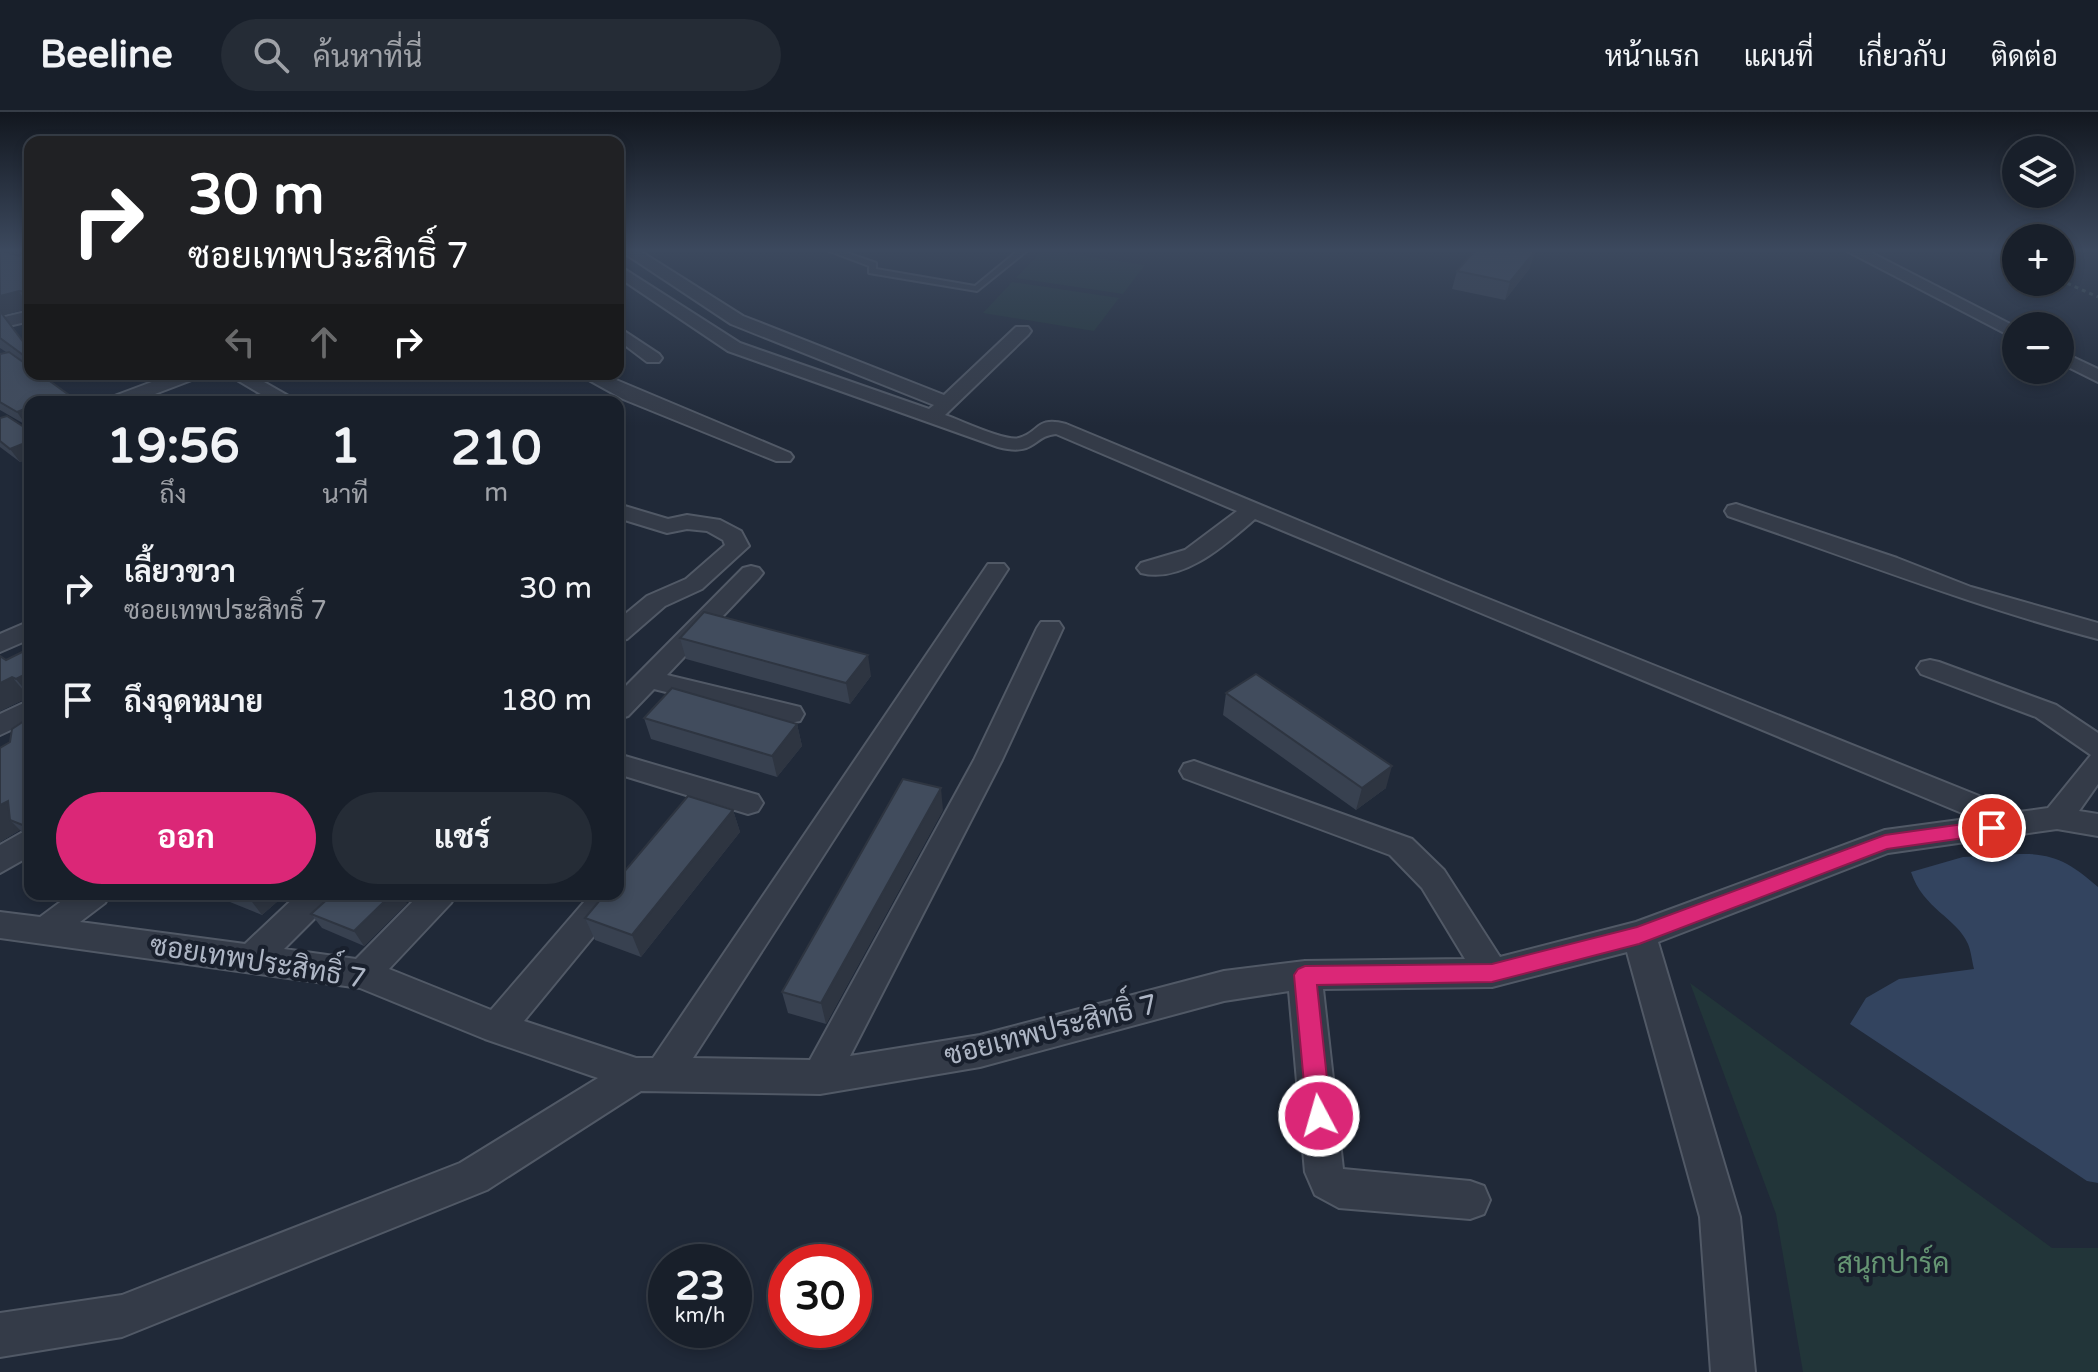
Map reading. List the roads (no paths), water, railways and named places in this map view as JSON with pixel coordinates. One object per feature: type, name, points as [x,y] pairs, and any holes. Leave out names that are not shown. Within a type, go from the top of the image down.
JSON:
[{"type":"street","points":[[673,308],[721,341],[939,410]]},
{"type":"street","points":[[718,308],[737,320],[1017,445],[1030,442],[1045,428],[1059,428],[2019,824]]},
{"type":"street","points":[[1965,308],[2002,327]]},
{"type":"street","points":[[0,323],[24,317]]},
{"type":"street","points":[[939,410],[1022,331]]},
{"type":"street","points":[[624,336],[653,358]]},
{"type":"street","points":[[2074,363],[2098,376]]},
{"type":"street","points":[[132,396],[174,380]]},
{"type":"street","points":[[247,380],[278,396]]},
{"type":"street","points":[[599,380],[783,457]]},
{"type":"street","points":[[1149,568],[1172,566],[1191,558],[1253,509]]},
{"type":"street","points":[[1736,511],[1889,563],[1962,592],[2098,631]]},
{"type":"street","points":[[624,513],[667,526],[687,522],[712,525],[733,536],[737,546],[694,584],[656,601],[624,628]]},
{"type":"street","points":[[0,1335],[122,1316],[473,1177],[649,1074],[996,569]]},
{"type":"street","points":[[624,704],[751,573]]},
{"type":"street","points":[[711,614],[742,623]]},
{"type":"street","points":[[820,1077],[988,760],[1050,628]]},
{"type":"street","points":[[0,644],[24,632]]},
{"type":"street","points":[[1930,668],[2046,711],[2098,747]]},
{"type":"street","points":[[648,679],[790,714]]},
{"type":"street","points":[[0,726],[24,712]]},
{"type":"street","points":[[2057,818],[2098,763]]},
{"type":"street","points":[[624,766],[748,803]]},
{"type":"street","points":[[1194,771],[1401,847],[1433,879],[1492,973]]},
{"type":"street","name":"ซอยเทพประสิทธิ์ 7","points":[[0,925],[363,974],[497,1028],[649,1074],[820,1077],[980,1051],[1224,986],[1305,975],[1492,973],[1639,935],[1885,842],[2057,818],[2098,825]]},
{"type":"street","points":[[0,861],[24,844]]},
{"type":"street","points":[[46,931],[86,900]]},
{"type":"street","points":[[252,959],[313,900]]},
{"type":"street","points":[[363,974],[434,900]]},
{"type":"street","points":[[497,1028],[605,900]]},
{"type":"street","points":[[1639,935],[1720,1217],[1733,1372]]},
{"type":"street","points":[[1305,975],[1324,1172],[1329,1182],[1339,1189],[1470,1200]]},
{"type":"water","points":[[2020,854],[2063,862],[2098,887],[2098,1183],[2087,1181],[1850,1024],[1866,998],[1899,979],[1974,969],[1963,935],[1923,895],[1911,872],[1963,857]]},
{"type":"park label","name":"สนุกปาร์ค","points":[[1893,1264]]}]
